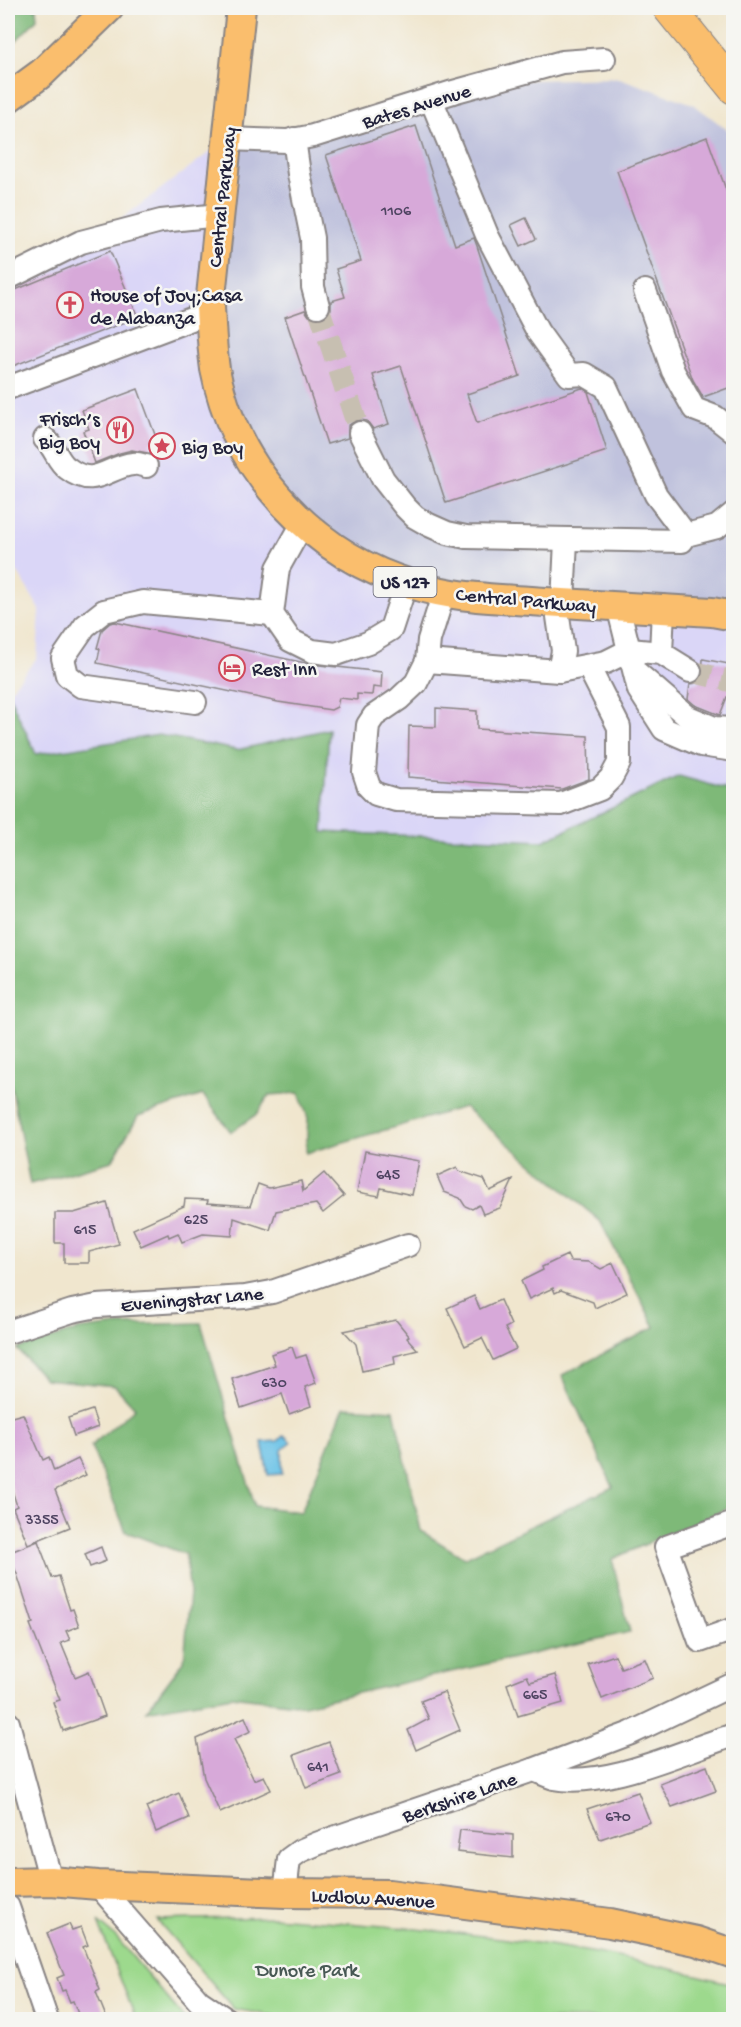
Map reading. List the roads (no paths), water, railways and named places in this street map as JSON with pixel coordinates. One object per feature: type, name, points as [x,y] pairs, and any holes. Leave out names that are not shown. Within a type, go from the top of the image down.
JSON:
[{"type":"highway","points":[[669,8],[734,88]]},
{"type":"main road","points":[[8,98],[66,52],[109,8]]},
{"type":"main road","name":"Central Parkway","points":[[241,8],[210,312],[211,339],[216,371],[235,430],[256,468],[275,494],[321,539],[356,561],[406,583],[444,592],[734,616]]},
{"type":"main road","name":"Ludlow Avenue","points":[[8,1882],[51,1881],[285,1893],[389,1894],[610,1923],[696,1941],[734,1953]]},
{"type":"street","name":"Bates Avenue","points":[[227,139],[294,140],[332,131],[431,99],[562,62],[604,58]]},
{"type":"street","points":[[431,99],[487,235],[538,332],[569,375],[584,374],[606,387],[656,495],[686,535]]},
{"type":"street","points":[[294,140],[298,174],[312,238],[311,265],[318,306]]},
{"type":"street","points":[[8,278],[81,242],[161,221],[219,215]]},
{"type":"street","points":[[645,291],[673,370],[694,409],[716,417],[734,432]]},
{"type":"street","points":[[8,388],[210,312]]},
{"type":"street","points":[[360,433],[383,479],[415,517],[429,525],[466,537],[682,541],[686,535],[717,527],[734,513]]},
{"type":"street","points":[[45,439],[53,446],[64,467],[91,478],[133,463],[146,466]]},
{"type":"street","points":[[303,523],[278,568],[272,614],[290,640],[312,651],[336,654],[368,643],[391,629],[406,583]]},
{"type":"street","points":[[559,671],[562,651],[560,603],[566,540]]},
{"type":"street","points":[[444,592],[429,640],[427,661],[416,682],[399,699],[374,716],[368,725],[364,772],[369,787],[376,794],[396,800],[561,804],[600,789],[611,778],[619,763],[619,726],[588,666]]},
{"type":"street","points":[[195,702],[81,686],[67,675],[63,658],[85,626],[104,611],[143,602],[272,614]]},
{"type":"street","points":[[618,606],[639,690],[664,729],[701,745],[734,750]]},
{"type":"street","points":[[661,653],[663,609]]},
{"type":"street","points":[[427,661],[559,671],[606,662],[632,660],[661,653],[690,671]]},
{"type":"street","points":[[632,660],[688,717],[714,728],[734,729]]},
{"type":"street","name":"Eveningstar Lane","points":[[8,1332],[97,1305],[245,1297],[272,1292],[408,1245]]},
{"type":"street","points":[[734,1523],[666,1547],[700,1641],[734,1629]]},
{"type":"street","points":[[533,1770],[631,1733],[734,1684]]},
{"type":"street","points":[[8,1723],[51,1881]]},
{"type":"street","name":"Berkshire Lane","points":[[285,1893],[289,1859],[300,1851],[320,1843],[533,1770],[554,1778],[584,1780],[607,1776],[734,1735]]},
{"type":"street","points":[[98,1885],[194,2010],[227,2019]]},
{"type":"street","points":[[8,1907],[47,2019]]},
{"type":"water","points":[[284,1435],[291,1442],[282,1450],[282,1474],[268,1475],[262,1442],[278,1441]]},
{"type":"tunnel","points":[[318,306],[360,433]]},
{"type":"tunnel","points":[[690,671],[734,682]]},
{"type":"place","name":"House of Joy;Casa de Alabanza","points":[[70,305]]},
{"type":"place","name":"Frisch’s Big Boy","points":[[120,430]]},
{"type":"place","name":"Big Boy","points":[[162,446]]},
{"type":"place","name":"Rest Inn","points":[[232,668]]},
{"type":"park label","name":"Dunore Park","points":[[307,1969]]}]
